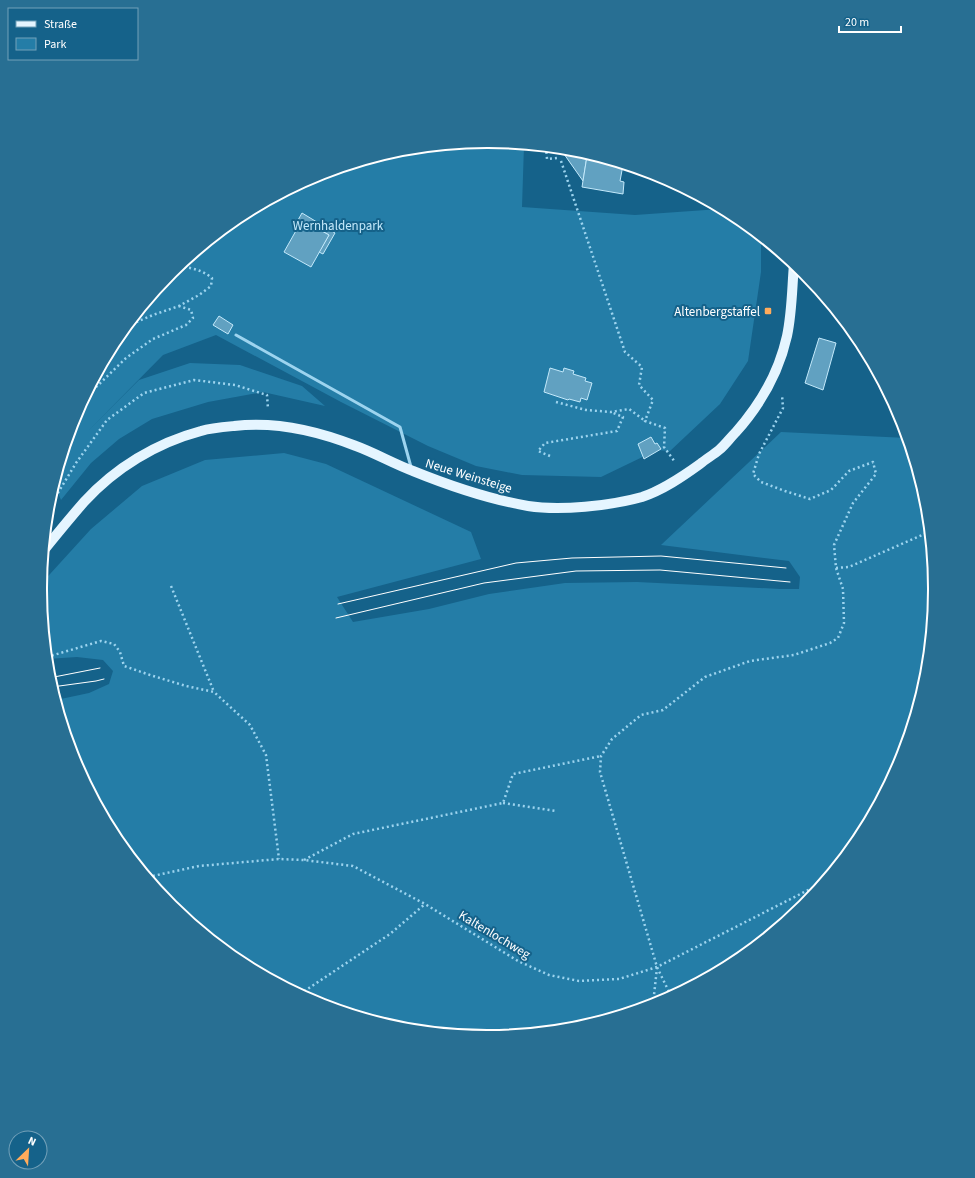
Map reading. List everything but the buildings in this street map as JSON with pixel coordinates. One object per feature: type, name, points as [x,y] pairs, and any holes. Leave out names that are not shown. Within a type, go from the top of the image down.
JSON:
[{"type":"main road","name":"Neue Weinsteige","points":[[50,543],[85,501],[107,480],[135,459],[166,443],[202,430],[236,426],[269,425],[313,432],[356,446],[412,471],[482,496],[530,506],[569,508],[613,503],[643,496],[667,486],[684,476],[721,448],[749,418],[766,391],[779,362],[790,318],[793,273]]},
{"type":"lane","points":[[236,334],[400,427],[412,471]]},
{"type":"path","points":[[547,152],[548,159],[560,157],[625,352],[642,367],[639,385],[653,400],[646,421]]},
{"type":"path","points":[[138,322],[179,306],[199,295],[211,286],[212,278],[205,272],[187,267]]},
{"type":"path","points":[[96,388],[126,358],[153,339],[186,325],[193,318],[191,310],[179,306]]},
{"type":"path","points":[[57,494],[76,463],[108,420],[144,393],[194,380],[235,385],[267,396],[269,425]]},
{"type":"path","points":[[556,402],[586,410],[611,412],[629,409],[646,421],[665,428],[664,447],[684,476]]},
{"type":"path","points":[[668,990],[657,967],[600,772],[601,756],[612,739],[642,715],[663,710],[705,677],[750,662],[794,656],[830,643],[838,638],[844,623],[843,589],[836,568],[834,545],[854,503],[876,474],[873,462],[849,471],[831,490],[810,499],[761,482],[753,474],[759,454],[783,408]]},
{"type":"path","points":[[550,456],[538,451],[545,443],[617,431],[622,417],[611,412]]},
{"type":"path","points":[[836,568],[849,567],[924,534]]},
{"type":"path","points":[[171,586],[214,692],[250,725],[266,755],[278,860]]},
{"type":"path","points":[[52,655],[101,641],[114,644],[120,652],[124,666],[171,682],[214,692]]},
{"type":"path","points":[[503,803],[513,774],[601,756]]},
{"type":"path","points":[[304,860],[353,834],[503,803],[556,811]]},
{"type":"path","name":"Kaltenlochweg","points":[[153,876],[199,866],[278,860],[304,860],[353,866],[425,904],[518,962],[549,975],[579,981],[619,980],[657,967],[809,890]]},
{"type":"path","points":[[306,990],[390,934],[425,904]]},
{"type":"path","points":[[654,997],[657,967]]},
{"type":"green space","name":"Wernhaldenpark","points":[[488,148],[524,150],[522,207],[635,215],[711,210],[761,244],[761,272],[748,361],[720,404],[670,451],[657,450],[601,477],[522,475],[476,466],[428,446],[341,402],[216,335],[163,355],[88,431],[139,380],[190,363],[240,365],[302,386],[325,406],[263,392],[208,402],[152,419],[119,439],[91,463],[61,500],[58,492],[70,447],[92,394],[121,344],[156,299],[197,258],[243,223],[293,194],[346,172],[402,157],[430,152]]},
{"type":"green space","points":[[781,432],[901,438],[920,503],[927,560],[927,618],[920,675],[905,731],[883,784],[854,834],[837,857],[799,900],[756,938],[708,970],[682,984],[629,1006],[573,1021],[545,1026],[488,1030],[459,1029],[430,1026],[373,1014],[319,996],[293,984],[267,970],[219,938],[197,920],[156,879],[121,834],[106,809],[92,784],[70,731],[61,699],[89,693],[109,684],[113,671],[103,660],[77,657],[53,659],[48,618],[47,577],[91,529],[142,486],[205,460],[284,453],[326,464],[471,532],[481,559],[337,597],[353,622],[429,609],[489,594],[565,583],[637,582],[799,589],[800,577],[789,561],[661,545]]},
{"type":"tram line","points":[[338,604],[516,563],[572,558],[661,556],[786,568]]},
{"type":"tram line","points":[[336,618],[484,583],[576,571],[660,570],[790,582]]},
{"type":"tram line","points":[[55,677],[100,668]]},
{"type":"tram line","points":[[58,686],[104,679]]},
{"type":"place","name":"Altenbergstaffel","points":[[768,311]]}]
